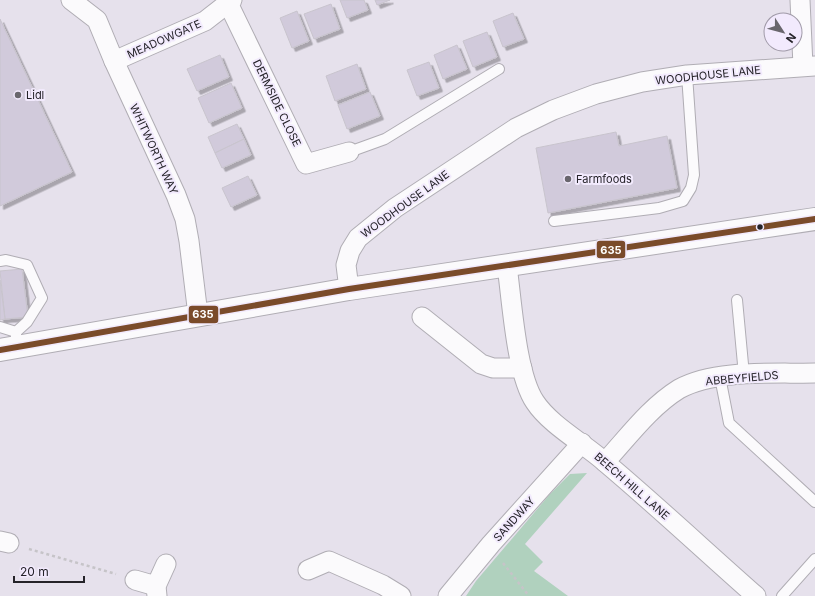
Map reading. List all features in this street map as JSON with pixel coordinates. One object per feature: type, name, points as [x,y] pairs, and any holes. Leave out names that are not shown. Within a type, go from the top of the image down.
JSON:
[{"type":"main road","points":[[11,343],[198,315],[349,289],[815,219]]},
{"type":"street","name":"WHITWORTH WAY","points":[[71,0],[97,20],[114,61],[176,195],[185,219],[193,261],[198,315]]},
{"type":"street","points":[[800,0],[809,66]]},
{"type":"street","name":"MEADOWGATE","points":[[114,61],[205,21],[230,2]]},
{"type":"street","name":"DERMSIDE CLOSE","points":[[230,2],[306,164],[349,152]]},
{"type":"street","name":"WOODHOUSE LANE","points":[[349,289],[346,265],[350,251],[358,238],[395,208],[516,128],[554,110],[596,94],[642,82],[687,75],[809,66]]},
{"type":"street","name":"BEECH HILL LANE","points":[[507,266],[522,368],[528,388],[535,402],[545,414],[605,462],[756,596]]},
{"type":"street","points":[[422,317],[481,364],[493,368],[522,368]]},
{"type":"street","name":"ABBEYFIELDS","points":[[605,462],[648,415],[666,399],[687,386],[700,381],[720,377],[815,373]]},
{"type":"street","name":"SANDWAY","points":[[448,596],[491,544],[582,443]]},
{"type":"street","points":[[308,570],[332,554],[401,596]]},
{"type":"street","points":[[135,580],[156,591],[166,564]]},
{"type":"lane","points":[[349,152],[385,139],[499,69]]},
{"type":"lane","points":[[554,221],[658,208],[683,202],[691,188],[694,175],[687,75]]},
{"type":"lane","points":[[0,261],[6,260],[27,265],[42,298],[11,343],[0,327]]},
{"type":"lane","points":[[736,300],[744,375]]},
{"type":"lane","points":[[720,377],[729,423],[815,502]]},
{"type":"lane","points":[[782,596],[815,559]]},
{"type":"path","points":[[4,542],[135,580]]},
{"type":"path","points":[[491,544],[511,575],[529,596]]},
{"type":"green space","points":[[587,473],[525,544],[543,562],[534,571],[568,596],[466,596],[476,581],[550,494],[570,474]]},
{"type":"building","points":[[340,0],[364,0],[368,10],[347,18]]},
{"type":"building","points":[[375,0],[390,0],[377,5]]},
{"type":"building","points":[[331,4],[340,29],[314,39],[304,14]]},
{"type":"building","points":[[297,11],[309,41],[292,48],[280,18]]},
{"type":"building","points":[[513,13],[524,39],[503,47],[493,21]]},
{"type":"building","name":"Lidl","points":[[0,19],[72,172],[0,206]]},
{"type":"building","points":[[487,32],[497,57],[473,67],[463,41]]},
{"type":"building","points":[[457,45],[467,69],[443,79],[434,55]]},
{"type":"building","points":[[220,55],[229,77],[197,91],[187,69]]},
{"type":"building","points":[[429,62],[439,88],[417,96],[407,70]]},
{"type":"building","points":[[357,64],[366,89],[335,101],[326,76]]},
{"type":"building","points":[[231,83],[242,108],[209,123],[198,98]]},
{"type":"building","points":[[370,92],[380,116],[347,129],[338,105]]},
{"type":"building","points":[[237,124],[244,139],[215,153],[208,137]]},
{"type":"building","points":[[616,132],[619,146],[667,136],[677,188],[548,213],[536,148]]},
{"type":"building","points":[[244,139],[251,155],[222,168],[215,153]]},
{"type":"building","points":[[248,176],[257,195],[231,207],[222,188]]},
{"type":"building","points":[[22,269],[28,317],[5,319],[0,271]]},
{"type":"building","points":[[0,280],[5,319],[0,320]]},
{"type":"transit line","name":"635","points":[[0,350],[349,289],[815,219]]},
{"type":"place","name":"Lidl","points":[[18,95]]},
{"type":"place","name":"Farmfoods","points":[[568,179]]}]
